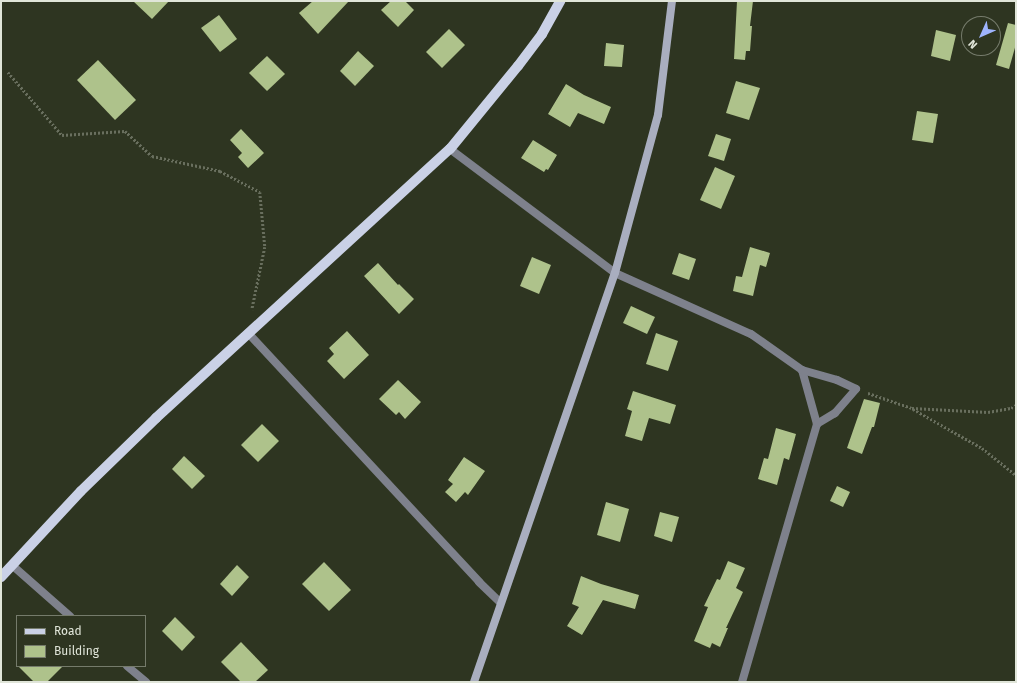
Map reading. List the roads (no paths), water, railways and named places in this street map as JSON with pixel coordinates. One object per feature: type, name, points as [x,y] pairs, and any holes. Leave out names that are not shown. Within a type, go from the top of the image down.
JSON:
[{"type":"main road","points":[[1,577],[13,566],[81,491],[248,333],[450,149],[523,60],[542,34],[560,1]]},
{"type":"street","points":[[474,682],[500,602],[615,273],[658,115],[672,1]]},
{"type":"street","points":[[450,149],[615,273],[751,334],[802,370],[837,380],[856,389],[835,413],[817,424]]},
{"type":"street","points":[[248,333],[479,582],[500,602]]},
{"type":"street","points":[[742,682],[817,424],[802,370]]},
{"type":"street","points":[[13,566],[69,615]]},
{"type":"street","points":[[128,667],[146,682]]}]
